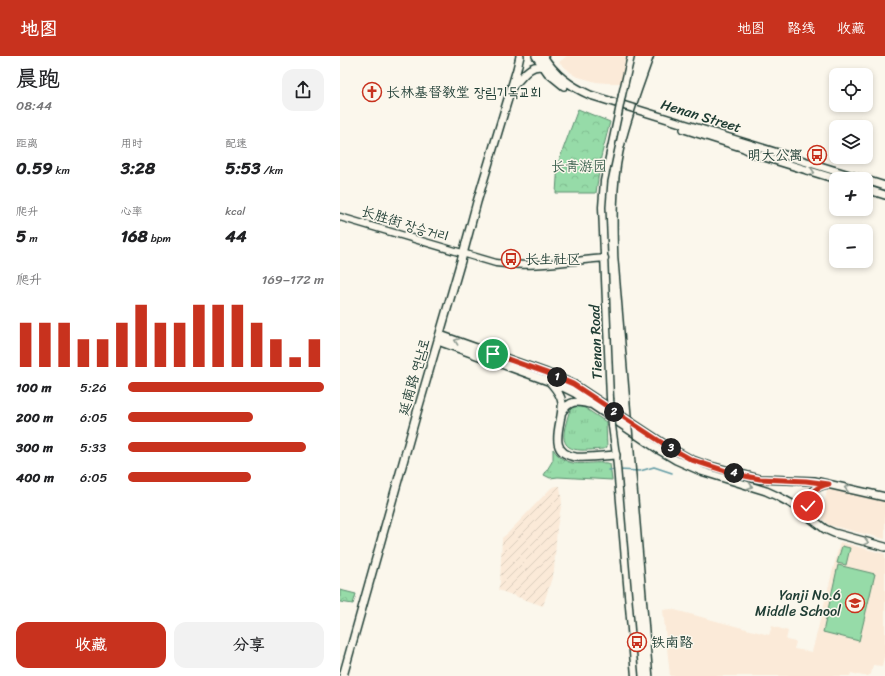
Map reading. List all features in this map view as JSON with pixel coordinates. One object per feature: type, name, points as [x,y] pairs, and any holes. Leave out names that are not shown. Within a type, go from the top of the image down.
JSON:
[{"type":"main road","name":"延南路 연남로","points":[[343,676],[464,254],[477,202],[520,56]]},
{"type":"main road","points":[[536,56],[543,67]]},
{"type":"main road","name":"Henan Street","points":[[544,57],[554,72],[563,80],[590,95],[829,174]]},
{"type":"main road","points":[[512,87],[530,69],[539,66],[543,67]]},
{"type":"main road","name":"Henan Street","points":[[543,67],[565,87],[586,98],[744,148],[758,155],[829,174]]},
{"type":"main road","points":[[873,182],[885,186]]},
{"type":"main road","points":[[873,191],[885,195]]},
{"type":"main road","points":[[439,338],[575,393],[676,460],[701,471],[766,491],[777,496],[792,504],[825,529],[834,533],[885,546]]},
{"type":"main road","points":[[439,338],[547,373],[573,384],[667,446],[692,460],[735,474],[760,479],[806,481],[829,484],[885,497]]},
{"type":"main road","points":[[550,382],[561,397],[562,412],[557,440],[559,446],[565,453],[578,457],[616,458]]},
{"type":"main road","points":[[562,412],[566,406],[573,402],[593,405]]},
{"type":"main road","points":[[816,522],[808,506],[809,499],[817,488],[829,484]]},
{"type":"street","name":"Tienan Road","points":[[631,56],[604,181],[602,207],[612,426],[636,676]]},
{"type":"street","name":"长胜街 장승거리","points":[[340,216],[496,263],[530,265],[605,258]]},
{"type":"shaded area","points":[[567,56],[627,56],[623,83],[596,82],[575,76],[559,62]]},
{"type":"shaded area","points":[[560,486],[562,503],[557,527],[554,571],[543,606],[498,590],[500,583],[502,538],[551,488]]},
{"type":"shaded area","points":[[828,486],[885,499],[885,539],[829,525],[821,518]]},
{"type":"shaded area","points":[[840,542],[885,554],[885,653],[882,666],[873,665],[871,674],[868,676],[851,673],[850,676],[670,676],[663,610],[671,609],[769,635],[772,626],[788,631],[786,640],[796,642],[794,649],[812,652]]},
{"type":"green space","name":"长青游园","points":[[578,109],[610,122],[601,157],[596,193],[556,193],[558,163]]},
{"type":"green space","points":[[578,406],[585,408],[606,422],[607,447],[604,449],[574,449],[565,443],[565,427],[569,413],[571,408]]},
{"type":"green space","points":[[553,449],[559,456],[571,463],[610,464],[612,480],[558,477],[550,478],[544,475],[553,460]]},
{"type":"green space","points":[[842,546],[850,548],[846,565],[837,563]]},
{"type":"green space","points":[[838,565],[875,574],[859,641],[823,632]]},
{"type":"green space","points":[[340,590],[356,594],[353,604],[340,602]]},
{"type":"waterway","points":[[618,470],[640,471],[654,467],[672,473]]},
{"type":"waterway","points":[[608,470],[615,470]]},
{"type":"railway","points":[[653,676],[618,257],[617,218],[619,178],[623,153],[633,116],[654,56]]},
{"type":"place","name":"长林基督教堂 장림기독교회","points":[[372,92]]},
{"type":"place","name":"明大公寓","points":[[817,155]]},
{"type":"place","name":"长生社区","points":[[511,259]]},
{"type":"place","name":"Yanji No.6 Middle School","points":[[855,603]]},
{"type":"place","name":"铁南路","points":[[637,642]]},
{"type":"route","points":[[493,354],[573,384],[667,446],[692,460],[735,474],[760,479],[806,481],[829,484],[823,485],[814,490],[810,496],[808,506]]}]
